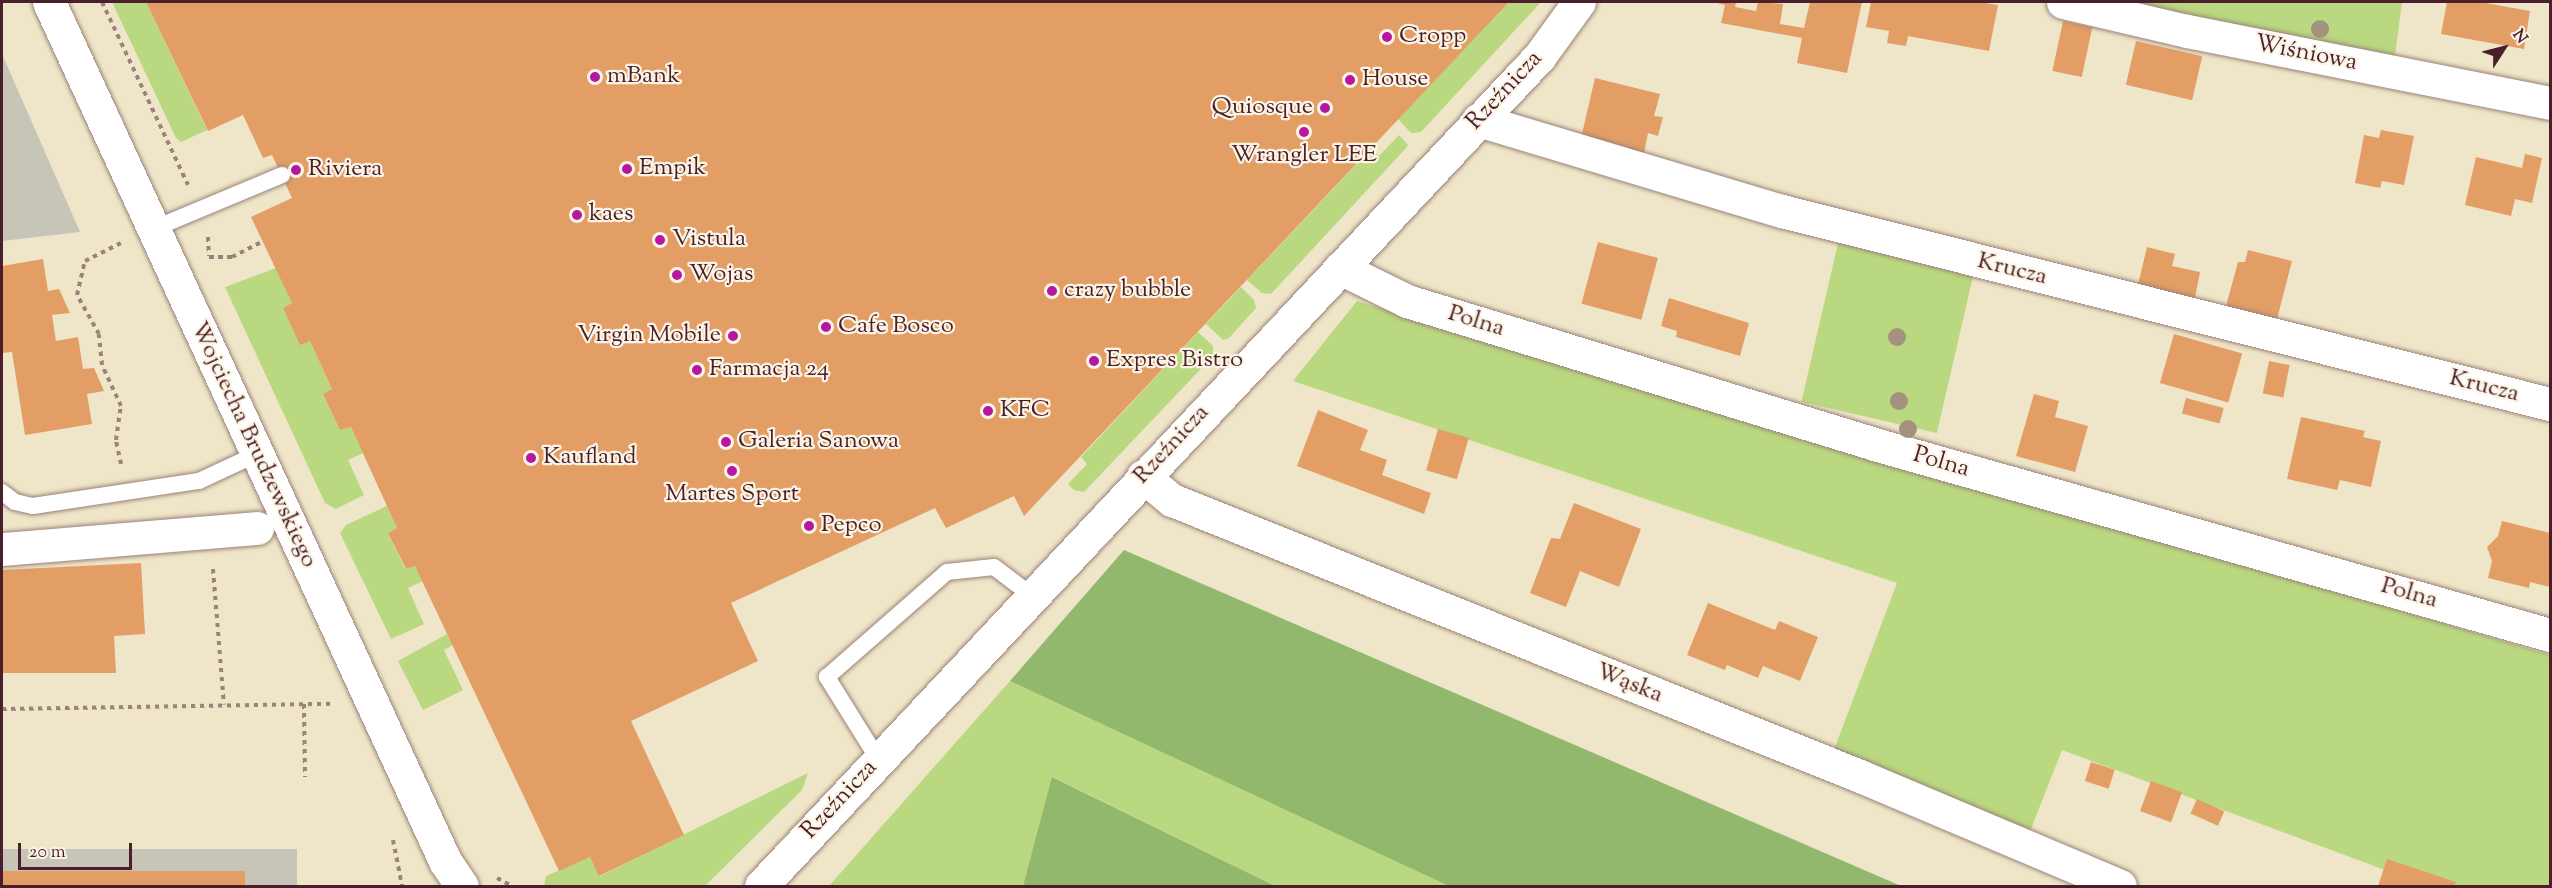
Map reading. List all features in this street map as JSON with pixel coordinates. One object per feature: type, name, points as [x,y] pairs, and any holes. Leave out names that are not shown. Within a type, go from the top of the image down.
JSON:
[{"type":"street","name":"Wojciecha Brudzewskiego","points":[[49,2],[138,235],[257,454],[445,861],[462,886]]},
{"type":"street","name":"Rzeźnicza","points":[[760,886],[1539,57],[1579,2]]},
{"type":"street","name":"Wiśniowa","points":[[2063,2],[2187,31],[2550,104]]},
{"type":"street","name":"Krucza","points":[[1478,120],[1782,211],[2550,404]]},
{"type":"street","name":"Polna","points":[[1340,268],[1407,301],[1851,437],[2550,635]]},
{"type":"street","name":"Wąska","points":[[1143,476],[1172,500],[1860,776],[2120,886]]},
{"type":"street","points":[[2,549],[256,528]]},
{"type":"lane","points":[[138,235],[282,175]]},
{"type":"lane","points":[[2,492],[15,502],[33,506],[199,481],[257,454]]},
{"type":"lane","points":[[878,759],[827,677],[947,572],[994,567],[1031,595]]},
{"type":"path","points":[[126,492],[116,440],[121,406],[102,365],[99,334],[77,295],[85,261],[138,235]]},
{"type":"path","points":[[209,257],[232,257],[263,241]]},
{"type":"path","points":[[213,566],[224,705]]},
{"type":"path","points":[[304,704],[305,777]]},
{"type":"path","points":[[2,708],[339,704]]},
{"type":"shaded area","points":[[2,54],[80,232],[2,241]]},
{"type":"shaded area","points":[[2,849],[297,849],[297,886],[2,886]]},
{"type":"green space","points":[[112,2],[146,2],[207,130],[181,142],[176,138]]},
{"type":"green space","points":[[1509,2],[1541,2],[1421,132],[1411,133],[1398,119]]},
{"type":"green space","points":[[2117,2],[2402,2],[2394,63]]},
{"type":"green space","points":[[1399,135],[1408,145],[1406,148],[1271,294],[1262,293],[1247,280],[1371,149],[1379,156]]},
{"type":"green space","points":[[1839,239],[1974,270],[1937,433],[1801,402]]},
{"type":"green space","points":[[276,268],[292,303],[283,308],[300,344],[310,341],[332,389],[323,394],[340,430],[351,427],[363,453],[348,460],[364,495],[336,509],[325,503],[225,287]]},
{"type":"green space","points":[[1241,287],[1254,300],[1256,308],[1229,338],[1223,340],[1206,324]]},
{"type":"green space","points":[[1357,301],[2550,655],[2550,886],[2428,886],[2062,750],[2027,839],[1832,755],[1897,583],[1293,381]]},
{"type":"green space","points":[[1198,332],[1213,346],[1213,356],[1084,492],[1074,490],[1068,484],[1087,464],[1081,457]]},
{"type":"green space","points":[[387,506],[397,528],[388,533],[405,569],[415,566],[423,581],[408,588],[424,624],[391,639],[340,533],[346,525]]},
{"type":"green space","points":[[1124,550],[1901,886],[1449,886],[1010,681]]},
{"type":"green space","points":[[447,634],[453,645],[444,650],[463,690],[423,710],[398,661]]},
{"type":"green space","points":[[1010,681],[1307,817],[1449,886],[1275,886],[1053,777],[1023,886],[829,886]]},
{"type":"green space","points":[[808,773],[802,790],[705,886],[544,886],[546,876],[590,857],[600,876]]},
{"type":"green space","points":[[1052,777],[1275,886],[1023,886]]},
{"type":"building","name":"Galeria Sanowa","points":[[146,2],[1509,2],[1024,516],[1014,496],[946,528],[935,508],[731,603],[758,661],[631,721],[684,835],[599,876],[590,857],[559,871],[415,566],[406,569],[388,533],[397,528],[351,427],[340,430],[323,394],[332,389],[310,341],[300,345],[283,308],[292,303],[251,217],[292,198],[272,155],[263,158],[243,115],[208,131]]},
{"type":"building","points":[[1713,2],[1736,2],[1735,7],[1756,11],[1758,2],[1783,4],[1780,24],[1804,28],[1810,2],[1862,2],[1847,73],[1797,63],[1802,38],[1721,23],[1725,5]]},
{"type":"building","points":[[1871,2],[1980,2],[1998,5],[1989,51],[1908,36],[1906,46],[1887,43],[1889,31],[1866,27]]},
{"type":"building","points":[[2447,2],[2480,2],[2530,11],[2524,49],[2441,34]]},
{"type":"building","points":[[2063,21],[2092,27],[2082,77],[2052,71]]},
{"type":"building","points":[[2136,41],[2202,56],[2192,100],[2126,85]]},
{"type":"building","points":[[1595,78],[1660,94],[1654,116],[1663,117],[1658,136],[1648,133],[1644,153],[1581,138]]},
{"type":"building","points":[[2381,130],[2414,136],[2404,185],[2382,181],[2380,188],[2355,183],[2364,135],[2379,138]]},
{"type":"building","points":[[2525,154],[2542,158],[2532,203],[2515,199],[2511,216],[2465,205],[2476,157],[2522,168]]},
{"type":"building","points":[[1598,242],[1658,258],[1641,320],[1581,304]]},
{"type":"building","points":[[2147,247],[2175,254],[2172,266],[2200,272],[2195,298],[2138,285]]},
{"type":"building","points":[[2248,250],[2292,261],[2277,319],[2226,306],[2238,262],[2245,262]]},
{"type":"building","points":[[43,259],[48,291],[59,289],[70,313],[52,315],[56,341],[78,337],[83,369],[94,368],[104,391],[87,394],[92,424],[25,435],[12,352],[2,353],[2,266]]},
{"type":"building","points":[[1669,298],[1749,323],[1740,356],[1676,337],[1677,331],[1661,326]]},
{"type":"building","points":[[2174,334],[2242,354],[2228,403],[2160,383]]},
{"type":"building","points":[[2269,361],[2290,365],[2283,397],[2263,393]]},
{"type":"building","points":[[2034,394],[2059,401],[2055,417],[2088,426],[2075,472],[2016,456]]},
{"type":"building","points":[[2186,398],[2224,408],[2220,424],[2182,413]]},
{"type":"building","points":[[1318,410],[1368,430],[1360,450],[1387,460],[1382,475],[1431,493],[1424,514],[1297,466]]},
{"type":"building","points":[[2301,417],[2365,431],[2363,437],[2381,441],[2371,487],[2340,480],[2337,490],[2287,479]]},
{"type":"building","points":[[1438,429],[1469,438],[1457,479],[1426,470]]},
{"type":"building","points":[[1574,503],[1641,529],[1619,587],[1580,571],[1566,607],[1530,593],[1551,538],[1560,539]]},
{"type":"building","points":[[2502,521],[2550,533],[2550,587],[2530,582],[2529,588],[2488,578],[2492,561],[2487,547],[2498,536]]},
{"type":"building","points":[[141,563],[145,634],[114,636],[116,673],[2,673],[2,570]]},
{"type":"building","points":[[1708,603],[1775,630],[1779,621],[1818,637],[1800,681],[1763,666],[1758,678],[1727,665],[1725,670],[1687,655]]},
{"type":"building","points":[[2091,762],[2115,770],[2109,789],[2085,781]]},
{"type":"building","points":[[2151,781],[2182,792],[2171,822],[2140,811]]},
{"type":"building","points":[[2197,799],[2224,811],[2218,826],[2190,814]]},
{"type":"building","points":[[2387,859],[2456,882],[2454,886],[2378,886]]},
{"type":"building","points":[[2,871],[245,871],[245,886],[2,886]]},
{"type":"place","name":"Cropp","points":[[1387,37]]},
{"type":"place","name":"mBank","points":[[595,77]]},
{"type":"place","name":"House","points":[[1350,80]]},
{"type":"place","name":"Quiosque","points":[[1325,108]]},
{"type":"place","name":"Wrangler LEE","points":[[1304,132]]},
{"type":"place","name":"Empik","points":[[627,169]]},
{"type":"place","name":"Riviera","points":[[296,170]]},
{"type":"place","name":"kaes","points":[[577,215]]},
{"type":"place","name":"Vistula","points":[[660,240]]},
{"type":"place","name":"Wojas","points":[[677,275]]},
{"type":"place","name":"crazy bubble","points":[[1052,291]]},
{"type":"place","name":"Cafe Bosco","points":[[826,327]]},
{"type":"place","name":"Virgin Mobile","points":[[733,336]]},
{"type":"place","name":"Expres Bistro","points":[[1094,361]]},
{"type":"place","name":"Farmacja 24","points":[[697,370]]},
{"type":"place","name":"KFC","points":[[988,411]]},
{"type":"place","name":"Galeria Sanowa","points":[[726,442]]},
{"type":"place","name":"Kaufland","points":[[531,458]]},
{"type":"place","name":"Martes Sport","points":[[732,471]]},
{"type":"place","name":"Pepco","points":[[809,526]]}]
